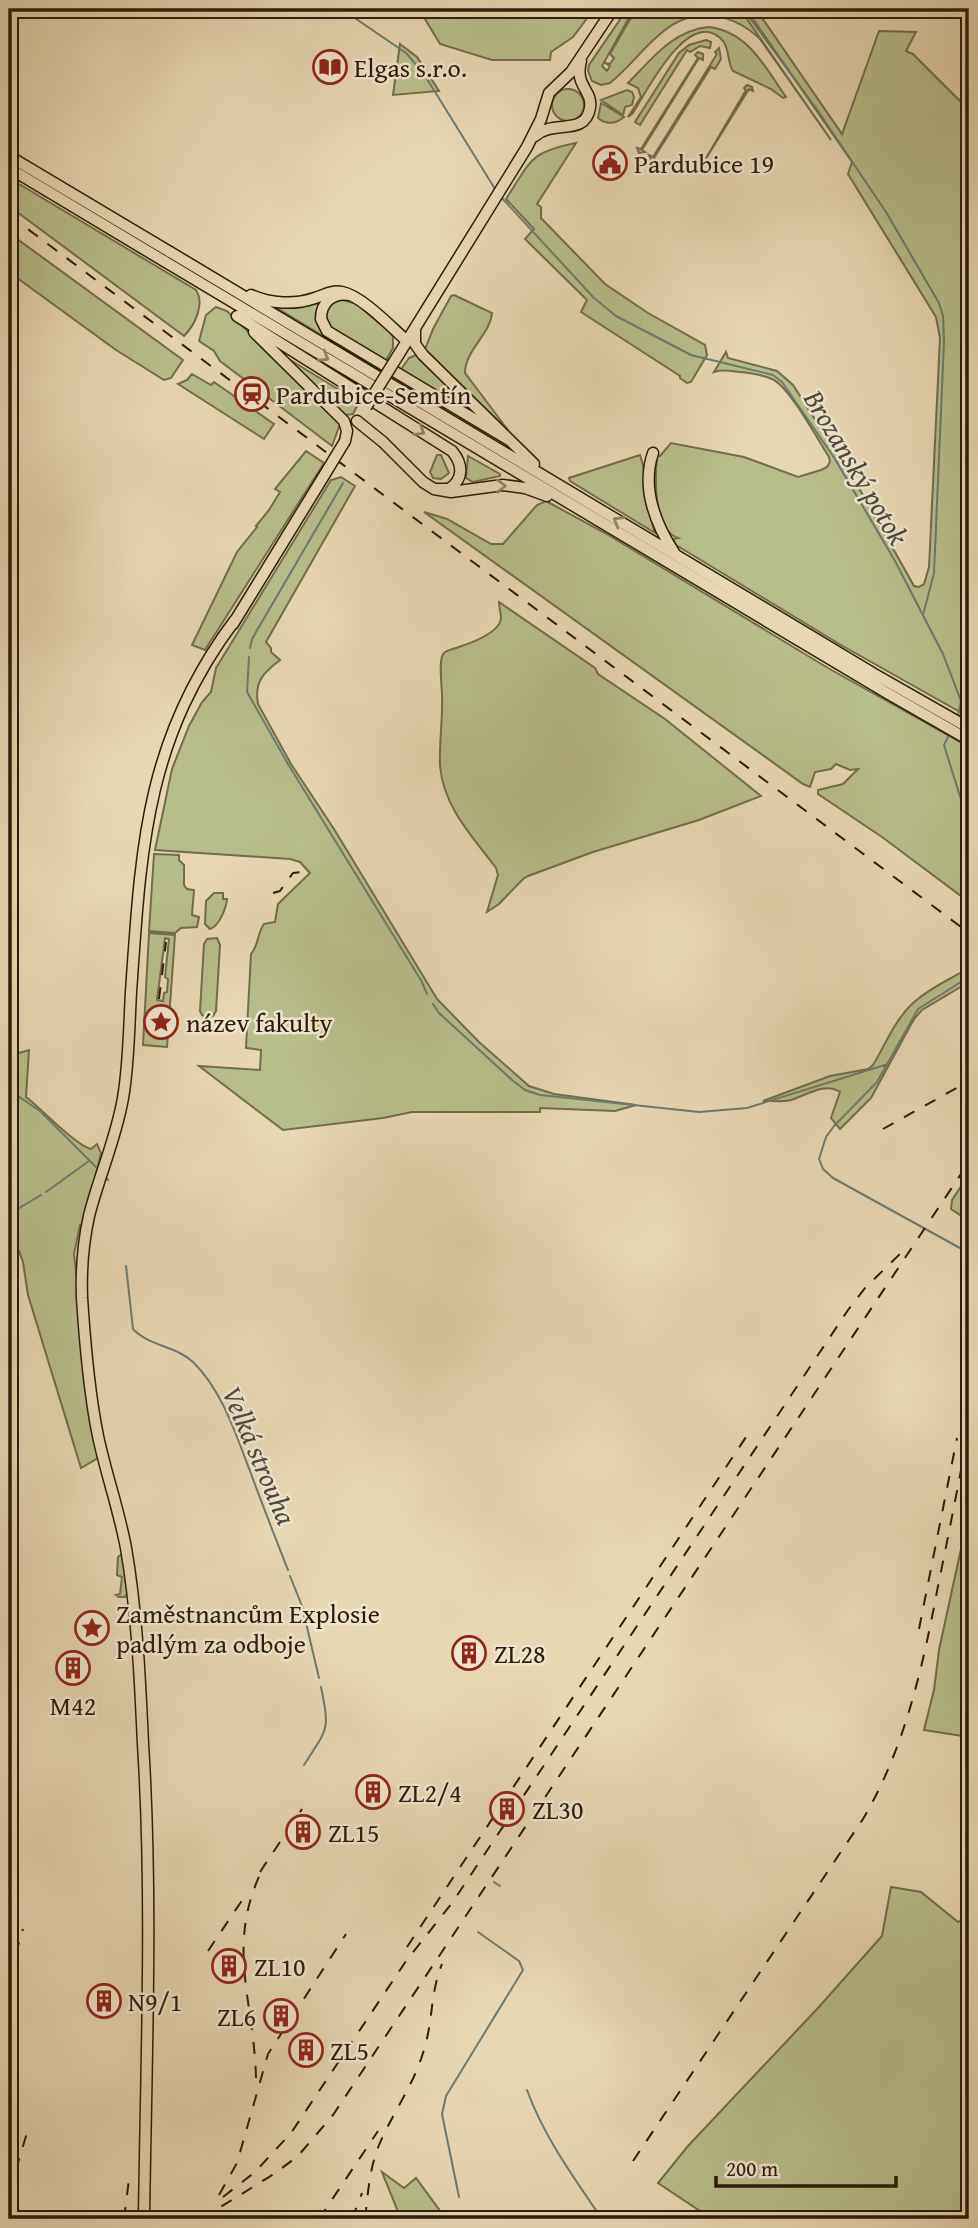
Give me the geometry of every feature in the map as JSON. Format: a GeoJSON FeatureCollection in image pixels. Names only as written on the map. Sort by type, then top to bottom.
{"type":"FeatureCollection","features":[{"type":"Feature","properties":{"kind":"main road"},"geometry":{"type":"LineString","coordinates":[[144,2219],[148,1963],[146,1827],[135,1629],[126,1547],[94,1412],[82,1295],[89,1219],[107,1163],[125,1088],[140,872],[147,821],[160,764],[207,659],[235,620],[527,147],[541,119],[550,91],[571,72],[613,9]]}},
{"type":"Feature","properties":{"kind":"main road"},"geometry":{"type":"LineString","coordinates":[[527,147],[536,135],[546,128],[566,127],[582,122],[589,111],[590,100],[579,73],[587,49]]}},
{"type":"Feature","properties":{"kind":"main road"},"geometry":{"type":"LineString","coordinates":[[559,84],[573,83],[583,88]]}},
{"type":"Feature","properties":{"kind":"main road"},"geometry":{"type":"LineString","coordinates":[[546,102],[546,111],[550,118],[556,124],[566,127]]}},
{"type":"Feature","properties":{"kind":"main road"},"geometry":{"type":"LineString","coordinates":[[9,156],[167,257],[572,506],[948,723]]}},
{"type":"Feature","properties":{"kind":"main road"},"geometry":{"type":"LineString","coordinates":[[9,168],[167,257]]}},
{"type":"Feature","properties":{"kind":"main road"},"geometry":{"type":"LineString","coordinates":[[205,280],[273,302],[298,302],[336,292],[350,295],[407,341]]}},
{"type":"Feature","properties":{"kind":"main road"},"geometry":{"type":"LineString","coordinates":[[205,280],[237,317],[342,419],[348,431],[345,441]]}},
{"type":"Feature","properties":{"kind":"main road"},"geometry":{"type":"LineString","coordinates":[[205,280],[556,483],[968,735]]}},
{"type":"Feature","properties":{"kind":"main road"},"geometry":{"type":"LineString","coordinates":[[350,295],[337,295],[325,304],[321,319],[327,331],[509,440]]}},
{"type":"Feature","properties":{"kind":"main road"},"geometry":{"type":"LineString","coordinates":[[237,317],[452,451],[460,466],[458,481],[449,489],[433,489]]}},
{"type":"Feature","properties":{"kind":"main road"},"geometry":{"type":"LineString","coordinates":[[394,330],[406,330],[417,324]]}},
{"type":"Feature","properties":{"kind":"main road"},"geometry":{"type":"LineString","coordinates":[[417,324],[414,337],[419,351],[556,483]]}},
{"type":"Feature","properties":{"kind":"main road"},"geometry":{"type":"LineString","coordinates":[[357,421],[433,489],[448,492],[510,485],[572,506]]}},
{"type":"Feature","properties":{"kind":"main road"},"geometry":{"type":"LineString","coordinates":[[653,453],[649,472],[653,510],[661,531],[677,556]]}},
{"type":"Feature","properties":{"kind":"green space"},"geometry":{"type":"Polygon","coordinates":[[[419,9],[594,9],[573,37],[551,52],[550,60],[492,60],[440,44],[419,9]]]}},
{"type":"Feature","properties":{"kind":"green space"},"geometry":{"type":"Polygon","coordinates":[[[624,9],[634,9],[602,66],[607,71],[610,66],[605,63],[610,64],[614,58],[610,54],[636,9],[740,9],[831,140],[760,39],[750,30],[727,19],[702,16],[677,22],[658,36],[610,83],[601,85],[592,81],[589,65],[619,21],[624,9]]]}},
{"type":"Feature","properties":{"kind":"green space"},"geometry":{"type":"Polygon","coordinates":[[[746,9],[756,9],[842,134],[879,31],[916,32],[906,51],[913,54],[969,110],[969,717],[841,645],[676,545],[673,539],[678,538],[664,525],[660,514],[656,489],[657,456],[671,443],[744,457],[798,477],[821,470],[830,462],[803,414],[779,384],[772,379],[752,374],[727,370],[714,372],[726,352],[728,358],[777,371],[793,385],[859,488],[914,586],[924,584],[929,567],[940,338],[936,317],[848,174],[852,162],[746,9]]]}},
{"type":"Feature","properties":{"kind":"green space"},"geometry":{"type":"Polygon","coordinates":[[[708,27],[734,35],[745,43],[763,63],[786,97],[783,98],[771,89],[733,71],[723,41],[710,32],[697,34],[683,42],[658,72],[628,117],[641,97],[638,88],[628,83],[673,40],[708,27]]]}},
{"type":"Feature","properties":{"kind":"green space"},"geometry":{"type":"Polygon","coordinates":[[[706,40],[711,42],[710,48],[700,46],[690,52],[687,50],[640,125],[635,122],[679,53],[689,45],[706,40]]]}},
{"type":"Feature","properties":{"kind":"green space"},"geometry":{"type":"Polygon","coordinates":[[[400,44],[417,57],[439,91],[393,95],[400,44]]]}},
{"type":"Feature","properties":{"kind":"green space"},"geometry":{"type":"Polygon","coordinates":[[[719,48],[721,59],[715,69],[711,67],[654,158],[657,160],[652,162],[649,155],[653,157],[719,48]]]}},
{"type":"Feature","properties":{"kind":"green space"},"geometry":{"type":"Polygon","coordinates":[[[698,52],[703,54],[703,60],[699,58],[642,150],[645,152],[639,153],[637,148],[641,149],[698,58],[695,55],[698,52]]]}},
{"type":"Feature","properties":{"kind":"green space"},"geometry":{"type":"Polygon","coordinates":[[[747,85],[752,87],[753,91],[749,89],[702,165],[746,90],[744,88],[747,85]]]}},
{"type":"Feature","properties":{"kind":"green space"},"geometry":{"type":"Polygon","coordinates":[[[568,89],[579,94],[584,105],[579,116],[568,121],[557,116],[552,105],[557,94],[568,89]]]}},
{"type":"Feature","properties":{"kind":"green space"},"geometry":{"type":"Polygon","coordinates":[[[627,90],[632,92],[634,97],[632,105],[625,107],[623,115],[601,100],[627,90]]]}},
{"type":"Feature","properties":{"kind":"green space"},"geometry":{"type":"Polygon","coordinates":[[[601,103],[624,117],[611,123],[604,122],[598,118],[601,103]]]}},
{"type":"Feature","properties":{"kind":"green space"},"geometry":{"type":"Polygon","coordinates":[[[576,143],[537,204],[541,207],[541,218],[605,284],[648,313],[705,345],[707,355],[691,382],[687,383],[581,312],[587,300],[525,239],[534,229],[506,199],[533,160],[549,150],[576,143]]]}},
{"type":"Feature","properties":{"kind":"green space"},"geometry":{"type":"Polygon","coordinates":[[[9,178],[196,290],[199,308],[195,320],[184,336],[9,206],[9,178]]]}},
{"type":"Feature","properties":{"kind":"green space"},"geometry":{"type":"Polygon","coordinates":[[[9,233],[183,360],[171,378],[164,380],[116,350],[9,272],[9,233]]]}},
{"type":"Feature","properties":{"kind":"green space"},"geometry":{"type":"Polygon","coordinates":[[[454,295],[492,313],[487,328],[469,357],[465,373],[508,430],[424,352],[433,329],[454,295]]]}},
{"type":"Feature","properties":{"kind":"green space"},"geometry":{"type":"Polygon","coordinates":[[[339,299],[357,304],[389,331],[393,337],[393,348],[385,362],[326,324],[327,309],[339,299]]]}},
{"type":"Feature","properties":{"kind":"green space"},"geometry":{"type":"Polygon","coordinates":[[[323,300],[318,319],[381,368],[379,370],[277,308],[323,300]]]}},
{"type":"Feature","properties":{"kind":"green space"},"geometry":{"type":"Polygon","coordinates":[[[216,307],[227,311],[337,419],[340,424],[332,446],[220,361],[214,351],[199,341],[206,315],[216,307]]]}},
{"type":"Feature","properties":{"kind":"green space"},"geometry":{"type":"Polygon","coordinates":[[[416,355],[489,425],[400,371],[409,358],[416,355]]]}},
{"type":"Feature","properties":{"kind":"green space"},"geometry":{"type":"Polygon","coordinates":[[[287,358],[359,402],[353,414],[345,415],[287,358]]]}},
{"type":"Feature","properties":{"kind":"green space"},"geometry":{"type":"Polygon","coordinates":[[[192,374],[211,385],[214,382],[274,424],[264,439],[178,384],[192,374]]]}},
{"type":"Feature","properties":{"kind":"green space"},"geometry":{"type":"Polygon","coordinates":[[[306,451],[324,463],[205,650],[192,645],[237,552],[280,492],[275,489],[306,451]]]}},
{"type":"Feature","properties":{"kind":"green space"},"geometry":{"type":"Polygon","coordinates":[[[437,455],[441,455],[449,473],[441,479],[433,478],[430,472],[437,455]]]}},
{"type":"Feature","properties":{"kind":"green space"},"geometry":{"type":"Polygon","coordinates":[[[640,455],[650,514],[655,533],[569,478],[640,455]]]}},
{"type":"Feature","properties":{"kind":"green space"},"geometry":{"type":"Polygon","coordinates":[[[468,456],[500,476],[473,482],[466,478],[468,456]]]}},
{"type":"Feature","properties":{"kind":"green space"},"geometry":{"type":"Polygon","coordinates":[[[341,477],[355,486],[266,642],[271,652],[280,660],[261,679],[257,690],[258,704],[291,764],[334,829],[437,999],[479,1042],[529,1086],[554,1094],[636,1105],[615,1111],[540,1108],[540,1112],[412,1112],[283,1130],[199,1066],[260,1070],[261,1050],[246,1048],[251,954],[264,924],[275,922],[278,904],[310,873],[300,862],[290,859],[155,850],[172,769],[189,726],[202,702],[211,692],[216,668],[331,480],[341,477]]]}},
{"type":"Feature","properties":{"kind":"green space"},"geometry":{"type":"Polygon","coordinates":[[[546,501],[605,533],[828,668],[969,747],[969,902],[882,837],[818,794],[818,790],[843,784],[858,769],[850,770],[836,764],[831,769],[815,772],[810,787],[803,784],[424,512],[447,519],[491,544],[503,544],[537,505],[546,501]]]}},
{"type":"Feature","properties":{"kind":"green space"},"geometry":{"type":"Polygon","coordinates":[[[499,602],[665,719],[761,796],[699,820],[593,852],[528,876],[487,912],[498,875],[496,868],[460,821],[447,795],[440,766],[441,666],[445,652],[477,640],[496,628],[501,618],[499,602]]]}},
{"type":"Feature","properties":{"kind":"green space"},"geometry":{"type":"Polygon","coordinates":[[[154,854],[179,855],[179,860],[184,865],[184,885],[187,889],[194,890],[192,915],[199,917],[197,927],[181,928],[175,933],[149,931],[154,854]]]}},
{"type":"Feature","properties":{"kind":"green space"},"geometry":{"type":"Polygon","coordinates":[[[214,893],[223,893],[223,899],[227,899],[222,917],[210,929],[205,924],[206,901],[214,893]]]}},
{"type":"Feature","properties":{"kind":"green space"},"geometry":{"type":"Polygon","coordinates":[[[149,933],[175,935],[167,1047],[143,1045],[149,933]],[[165,938],[157,1000],[163,1001],[164,993],[167,992],[168,979],[165,977],[169,939],[165,938]]]}},
{"type":"Feature","properties":{"kind":"green space"},"geometry":{"type":"Polygon","coordinates":[[[217,938],[220,945],[216,1011],[213,1016],[207,1018],[200,1011],[204,944],[207,939],[217,938]]]}},
{"type":"Feature","properties":{"kind":"green space"},"geometry":{"type":"Polygon","coordinates":[[[969,968],[969,982],[922,1010],[914,1019],[871,1098],[840,1129],[831,1118],[840,1092],[834,1089],[816,1090],[788,1101],[763,1101],[830,1076],[868,1069],[873,1065],[900,1017],[912,1004],[969,968]]]}},
{"type":"Feature","properties":{"kind":"green space"},"geometry":{"type":"Polygon","coordinates":[[[29,1050],[26,1097],[76,1141],[91,1149],[97,1144],[101,1153],[84,1225],[80,1225],[74,1254],[98,1458],[81,1468],[28,1295],[23,1262],[9,1224],[9,1080],[13,1074],[15,1054],[29,1050]]]}},
{"type":"Feature","properties":{"kind":"green space"},"geometry":{"type":"Polygon","coordinates":[[[969,1174],[969,1221],[951,1209],[952,1200],[969,1174]]]}},
{"type":"Feature","properties":{"kind":"green space"},"geometry":{"type":"Polygon","coordinates":[[[969,1512],[969,1737],[924,1730],[969,1512]]]}},
{"type":"Feature","properties":{"kind":"green space"},"geometry":{"type":"Polygon","coordinates":[[[121,1555],[128,1592],[125,1597],[116,1595],[120,1594],[122,1577],[117,1575],[118,1557],[121,1555]]]}},
{"type":"Feature","properties":{"kind":"green space"},"geometry":{"type":"Polygon","coordinates":[[[891,1887],[921,1892],[958,1922],[969,1915],[969,2219],[712,2219],[658,2183],[688,2146],[882,1936],[891,1887]]]}},
{"type":"Feature","properties":{"kind":"green space"},"geometry":{"type":"Polygon","coordinates":[[[382,2172],[404,2188],[416,2178],[446,2219],[401,2219],[382,2172]]]}},
{"type":"Feature","properties":{"kind":"waterway"},"geometry":{"type":"LineString","coordinates":[[221,9],[246,17],[290,14]]}},
{"type":"Feature","properties":{"kind":"waterway","name":"Brozanský potok"},"geometry":{"type":"LineString","coordinates":[[290,9],[290,14],[346,12],[406,53],[424,74],[495,189]]}},
{"type":"Feature","properties":{"kind":"waterway"},"geometry":{"type":"LineString","coordinates":[[743,9],[816,108],[886,212],[939,303],[943,316],[934,573],[923,615]]}},
{"type":"Feature","properties":{"kind":"waterway","name":"Brozanský potok"},"geometry":{"type":"LineString","coordinates":[[501,197],[594,298],[616,316],[691,355],[773,375],[782,382],[835,459],[895,561],[943,654],[961,701],[958,716]]}},
{"type":"Feature","properties":{"kind":"waterway"},"geometry":{"type":"LineString","coordinates":[[250,648],[252,639],[343,483]]}},
{"type":"Feature","properties":{"kind":"waterway"},"geometry":{"type":"LineString","coordinates":[[249,657],[247,692],[427,994]]}},
{"type":"Feature","properties":{"kind":"waterway","name":"Brozanský potok"},"geometry":{"type":"LineString","coordinates":[[950,733],[944,745],[969,825]]}},
{"type":"Feature","properties":{"kind":"waterway","name":"Brozanský potok"},"geometry":{"type":"LineString","coordinates":[[969,977],[918,1009],[877,1082],[826,1137],[819,1159],[823,1169],[833,1178],[969,1253]]}},
{"type":"Feature","properties":{"kind":"waterway"},"geometry":{"type":"LineString","coordinates":[[433,1004],[439,1013],[512,1080],[525,1090],[540,1095],[699,1112],[747,1108],[888,1064]]}},
{"type":"Feature","properties":{"kind":"waterway","name":"Velká strouha"},"geometry":{"type":"LineString","coordinates":[[9,1090],[40,1111],[99,1170]]}},
{"type":"Feature","properties":{"kind":"waterway"},"geometry":{"type":"LineString","coordinates":[[46,1192],[89,1161]]}},
{"type":"Feature","properties":{"kind":"waterway"},"geometry":{"type":"LineString","coordinates":[[9,1214],[41,1195]]}},
{"type":"Feature","properties":{"kind":"waterway","name":"Velká strouha"},"geometry":{"type":"LineString","coordinates":[[126,1266],[133,1329],[139,1335],[179,1352],[193,1362],[212,1386],[233,1428],[288,1570]]}},
{"type":"Feature","properties":{"kind":"waterway","name":"Velká strouha"},"geometry":{"type":"LineString","coordinates":[[290,1576],[302,1606],[319,1678]]}},
{"type":"Feature","properties":{"kind":"waterway","name":"Velká strouha"},"geometry":{"type":"LineString","coordinates":[[304,1765],[325,1729],[326,1713],[321,1687]]}},
{"type":"Feature","properties":{"kind":"waterway","name":"Velká strouha"},"geometry":{"type":"LineString","coordinates":[[494,1882],[500,1886]]}},
{"type":"Feature","properties":{"kind":"waterway","name":"Velká strouha"},"geometry":{"type":"LineString","coordinates":[[459,2197],[442,2114],[446,2096],[523,1970],[519,1961],[478,1932]]}},
{"type":"Feature","properties":{"kind":"waterway"},"geometry":{"type":"LineString","coordinates":[[527,2090],[551,2141],[602,2219]]}},
{"type":"Feature","properties":{"kind":"railway"},"geometry":{"type":"LineString","coordinates":[[9,215],[969,933]]}},
{"type":"Feature","properties":{"kind":"railway"},"geometry":{"type":"LineString","coordinates":[[273,893],[280,891],[293,873],[303,872]]}},
{"type":"Feature","properties":{"kind":"railway"},"geometry":{"type":"LineString","coordinates":[[159,999],[166,942]]}},
{"type":"Feature","properties":{"kind":"railway"},"geometry":{"type":"LineString","coordinates":[[883,1129],[969,1081]]}},
{"type":"Feature","properties":{"kind":"railway"},"geometry":{"type":"LineString","coordinates":[[201,2219],[298,2156],[333,2115],[969,1162]]}},
{"type":"Feature","properties":{"kind":"railway"},"geometry":{"type":"LineString","coordinates":[[223,2197],[255,2172],[291,2133],[406,1961],[452,1903],[848,1310],[865,1288],[903,1251]]}},
{"type":"Feature","properties":{"kind":"railway"},"geometry":{"type":"LineString","coordinates":[[963,1407],[969,1376]]}},
{"type":"Feature","properties":{"kind":"railway"},"geometry":{"type":"LineString","coordinates":[[962,1436],[969,1400]]}},
{"type":"Feature","properties":{"kind":"railway"},"geometry":{"type":"LineString","coordinates":[[407,1947],[752,1428]]}},
{"type":"Feature","properties":{"kind":"railway"},"geometry":{"type":"LineString","coordinates":[[633,2161],[863,1819],[878,1792],[901,1735],[919,1676],[969,1428]]}},
{"type":"Feature","properties":{"kind":"railway"},"geometry":{"type":"LineString","coordinates":[[919,1629],[957,1438]]}},
{"type":"Feature","properties":{"kind":"railway"},"geometry":{"type":"LineString","coordinates":[[260,1872],[302,1809]]}},
{"type":"Feature","properties":{"kind":"railway"},"geometry":{"type":"LineString","coordinates":[[256,2078],[244,1970],[244,1945],[246,1919],[265,1864]]}},
{"type":"Feature","properties":{"kind":"railway"},"geometry":{"type":"LineString","coordinates":[[208,1951],[247,1893]]}},
{"type":"Feature","properties":{"kind":"railway"},"geometry":{"type":"LineString","coordinates":[[9,1977],[23,1929]]}},
{"type":"Feature","properties":{"kind":"railway"},"geometry":{"type":"LineString","coordinates":[[219,2195],[237,2163],[268,2054],[346,1934]]}},
{"type":"Feature","properties":{"kind":"railway"},"geometry":{"type":"LineString","coordinates":[[365,2219],[369,2182],[376,2154],[419,2065],[442,1964]]}},
{"type":"Feature","properties":{"kind":"railway"},"geometry":{"type":"LineString","coordinates":[[9,2193],[29,2126]]}},
{"type":"Feature","properties":{"kind":"railway"},"geometry":{"type":"LineString","coordinates":[[319,2219],[378,2131]]}},
{"type":"Feature","properties":{"kind":"railway"},"geometry":{"type":"LineString","coordinates":[[124,2219],[129,2179]]}},
{"type":"Feature","properties":{"kind":"railway"},"geometry":{"type":"LineString","coordinates":[[352,2219],[362,2193]]}},
{"type":"Feature","properties":{"kind":"place","name":"Elgas s.r.o."},"geometry":{"type":"Point","coordinates":[330,67]}},
{"type":"Feature","properties":{"kind":"place","name":"Pardubice 19"},"geometry":{"type":"Point","coordinates":[610,163]}},
{"type":"Feature","properties":{"kind":"place","name":"Pardubice-Semtín"},"geometry":{"type":"Point","coordinates":[252,394]}},
{"type":"Feature","properties":{"kind":"place","name":"název fakulty"},"geometry":{"type":"Point","coordinates":[161,1022]}},
{"type":"Feature","properties":{"kind":"place","name":"Zaměstnancům Explosie padlým za odboje"},"geometry":{"type":"Point","coordinates":[92,1628]}},
{"type":"Feature","properties":{"kind":"place","name":"ZL28"},"geometry":{"type":"Point","coordinates":[469,1653]}},
{"type":"Feature","properties":{"kind":"place","name":"M42"},"geometry":{"type":"Point","coordinates":[73,1668]}},
{"type":"Feature","properties":{"kind":"place","name":"ZL2/4"},"geometry":{"type":"Point","coordinates":[373,1792]}},
{"type":"Feature","properties":{"kind":"place","name":"ZL30"},"geometry":{"type":"Point","coordinates":[507,1809]}},
{"type":"Feature","properties":{"kind":"place","name":"ZL15"},"geometry":{"type":"Point","coordinates":[303,1832]}},
{"type":"Feature","properties":{"kind":"place","name":"ZL10"},"geometry":{"type":"Point","coordinates":[229,1966]}},
{"type":"Feature","properties":{"kind":"place","name":"N9/1"},"geometry":{"type":"Point","coordinates":[104,2001]}},
{"type":"Feature","properties":{"kind":"place","name":"ZL6"},"geometry":{"type":"Point","coordinates":[281,2016]}},
{"type":"Feature","properties":{"kind":"place","name":"ZL5"},"geometry":{"type":"Point","coordinates":[306,2050]}}]}
